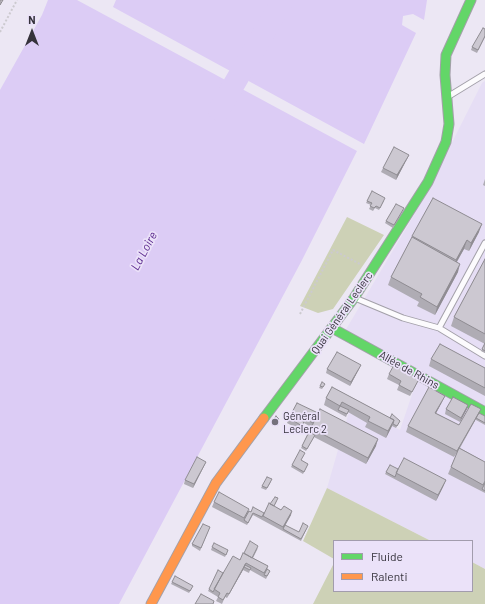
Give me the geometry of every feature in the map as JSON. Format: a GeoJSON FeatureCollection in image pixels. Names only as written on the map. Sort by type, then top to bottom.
{"type":"FeatureCollection","features":[{"type":"Feature","properties":{"kind":"street","name":"Quai Général Leclerc"},"geometry":{"type":"LineString","coordinates":[[151,604],[216,483],[354,298],[428,182],[446,142],[449,124],[448,96],[445,75],[446,55],[471,0]]}},
{"type":"Feature","properties":{"kind":"street","name":"Allée de Rhins"},"geometry":{"type":"LineString","coordinates":[[332,328],[485,412]]}},
{"type":"Feature","properties":{"kind":"lane"},"geometry":{"type":"LineString","coordinates":[[448,96],[485,74]]}},
{"type":"Feature","properties":{"kind":"lane"},"geometry":{"type":"LineString","coordinates":[[439,328],[485,243]]}},
{"type":"Feature","properties":{"kind":"lane"},"geometry":{"type":"LineString","coordinates":[[354,298],[403,318],[439,328],[485,356]]}},
{"type":"Feature","properties":{"kind":"path"},"geometry":{"type":"LineString","coordinates":[[0,32],[17,0]]}},
{"type":"Feature","properties":{"kind":"path"},"geometry":{"type":"LineString","coordinates":[[300,314],[333,250],[372,270]]}},
{"type":"Feature","properties":{"kind":"shaded area"},"geometry":{"type":"Polygon","coordinates":[[[485,81],[485,569],[473,563],[473,540],[429,540],[327,488],[351,405],[400,430],[420,371],[345,331],[423,200],[482,83],[485,81]]]}},
{"type":"Feature","properties":{"kind":"green space"},"geometry":{"type":"Polygon","coordinates":[[[347,217],[384,235],[333,309],[318,313],[300,306],[347,217]]]}},
{"type":"Feature","properties":{"kind":"green space"},"geometry":{"type":"Polygon","coordinates":[[[327,488],[429,540],[333,540],[333,558],[303,541],[327,488]]]}},
{"type":"Feature","properties":{"kind":"green space"},"geometry":{"type":"Polygon","coordinates":[[[473,563],[485,569],[485,604],[313,604],[333,565],[333,592],[473,592],[473,563]]]}},
{"type":"Feature","properties":{"kind":"water"},"geometry":{"type":"Polygon","coordinates":[[[48,0],[77,0],[357,151],[301,262],[119,604],[0,604],[0,90],[42,15],[48,0]]]}},
{"type":"Feature","properties":{"kind":"water"},"geometry":{"type":"Polygon","coordinates":[[[116,0],[427,0],[424,20],[413,14],[403,16],[402,25],[416,33],[364,144],[113,7],[116,0]]]}},
{"type":"Feature","properties":{"kind":"building"},"geometry":{"type":"Polygon","coordinates":[[[483,28],[485,29],[485,36],[478,50],[472,47],[483,28]]]}},
{"type":"Feature","properties":{"kind":"building"},"geometry":{"type":"Polygon","coordinates":[[[394,147],[409,155],[397,175],[383,168],[394,147]]]}},
{"type":"Feature","properties":{"kind":"building"},"geometry":{"type":"Polygon","coordinates":[[[372,191],[385,198],[380,208],[370,206],[372,203],[367,201],[372,191]]]}},
{"type":"Feature","properties":{"kind":"building"},"geometry":{"type":"Polygon","coordinates":[[[433,198],[482,224],[471,243],[467,240],[456,260],[412,236],[433,198]]]}},
{"type":"Feature","properties":{"kind":"building"},"geometry":{"type":"Polygon","coordinates":[[[396,204],[404,208],[394,225],[386,221],[396,204]]]}},
{"type":"Feature","properties":{"kind":"building"},"geometry":{"type":"Polygon","coordinates":[[[412,237],[460,264],[437,307],[420,297],[422,294],[391,277],[412,237]]]}},
{"type":"Feature","properties":{"kind":"building"},"geometry":{"type":"Polygon","coordinates":[[[485,259],[485,334],[454,317],[485,259]]]}},
{"type":"Feature","properties":{"kind":"building"},"geometry":{"type":"Polygon","coordinates":[[[485,343],[485,351],[482,349],[485,343]]]}},
{"type":"Feature","properties":{"kind":"building"},"geometry":{"type":"Polygon","coordinates":[[[440,344],[485,368],[485,388],[431,359],[440,344]]]}},
{"type":"Feature","properties":{"kind":"building"},"geometry":{"type":"Polygon","coordinates":[[[337,352],[361,365],[351,382],[327,369],[337,352]]]}},
{"type":"Feature","properties":{"kind":"building"},"geometry":{"type":"Polygon","coordinates":[[[394,365],[419,379],[412,392],[399,385],[401,381],[389,374],[394,365]]]}},
{"type":"Feature","properties":{"kind":"building"},"geometry":{"type":"Polygon","coordinates":[[[322,382],[325,384],[323,387],[320,386],[322,382]]]}},
{"type":"Feature","properties":{"kind":"building"},"geometry":{"type":"Polygon","coordinates":[[[332,387],[394,420],[388,431],[368,421],[370,417],[342,402],[340,406],[326,398],[332,387]]]}},
{"type":"Feature","properties":{"kind":"building"},"geometry":{"type":"Polygon","coordinates":[[[429,387],[445,396],[435,413],[459,425],[471,404],[481,409],[457,451],[408,426],[429,387]]]}},
{"type":"Feature","properties":{"kind":"building"},"geometry":{"type":"Polygon","coordinates":[[[453,397],[468,405],[461,418],[446,409],[453,397]]]}},
{"type":"Feature","properties":{"kind":"building"},"geometry":{"type":"Polygon","coordinates":[[[297,403],[318,413],[313,423],[305,419],[302,426],[289,418],[297,403]]]}},
{"type":"Feature","properties":{"kind":"building"},"geometry":{"type":"Polygon","coordinates":[[[340,406],[349,410],[347,414],[338,410],[340,406]]]}},
{"type":"Feature","properties":{"kind":"building"},"geometry":{"type":"Polygon","coordinates":[[[320,409],[378,439],[368,458],[311,428],[320,409]]]}},
{"type":"Feature","properties":{"kind":"building"},"geometry":{"type":"Polygon","coordinates":[[[479,413],[485,416],[485,423],[476,418],[479,413]]]}},
{"type":"Feature","properties":{"kind":"building"},"geometry":{"type":"Polygon","coordinates":[[[392,414],[400,421],[397,426],[393,424],[394,420],[390,418],[392,414]]]}},
{"type":"Feature","properties":{"kind":"building"},"geometry":{"type":"Polygon","coordinates":[[[276,416],[279,419],[275,424],[272,422],[276,416]]]}},
{"type":"Feature","properties":{"kind":"building"},"geometry":{"type":"Polygon","coordinates":[[[309,432],[315,435],[307,449],[302,446],[309,432]]]}},
{"type":"Feature","properties":{"kind":"building"},"geometry":{"type":"Polygon","coordinates":[[[459,448],[485,462],[485,481],[483,485],[451,467],[459,448]]]}},
{"type":"Feature","properties":{"kind":"building"},"geometry":{"type":"Polygon","coordinates":[[[300,450],[305,453],[301,460],[308,464],[304,472],[292,465],[300,450]]]}},
{"type":"Feature","properties":{"kind":"building"},"geometry":{"type":"Polygon","coordinates":[[[197,457],[206,462],[194,484],[185,480],[197,457]]]}},
{"type":"Feature","properties":{"kind":"building"},"geometry":{"type":"Polygon","coordinates":[[[404,458],[446,480],[438,495],[396,473],[404,458]]]}},
{"type":"Feature","properties":{"kind":"building"},"geometry":{"type":"Polygon","coordinates":[[[390,465],[398,469],[395,477],[386,472],[390,465]]]}},
{"type":"Feature","properties":{"kind":"building"},"geometry":{"type":"Polygon","coordinates":[[[267,477],[272,479],[267,488],[262,486],[267,477]]]}},
{"type":"Feature","properties":{"kind":"building"},"geometry":{"type":"Polygon","coordinates":[[[485,483],[485,491],[482,489],[485,483]]]}},
{"type":"Feature","properties":{"kind":"building"},"geometry":{"type":"Polygon","coordinates":[[[219,492],[249,509],[244,518],[214,502],[219,492]]]}},
{"type":"Feature","properties":{"kind":"building"},"geometry":{"type":"Polygon","coordinates":[[[275,497],[278,498],[274,506],[270,504],[275,497]]]}},
{"type":"Feature","properties":{"kind":"building"},"geometry":{"type":"Polygon","coordinates":[[[269,503],[281,510],[284,506],[292,511],[283,527],[263,516],[269,503]]]}},
{"type":"Feature","properties":{"kind":"building"},"geometry":{"type":"Polygon","coordinates":[[[253,507],[264,513],[262,517],[253,513],[248,523],[244,520],[249,511],[251,512],[253,507]]]}},
{"type":"Feature","properties":{"kind":"building"},"geometry":{"type":"Polygon","coordinates":[[[303,523],[308,526],[301,539],[283,529],[285,525],[299,532],[303,523]]]}},
{"type":"Feature","properties":{"kind":"building"},"geometry":{"type":"Polygon","coordinates":[[[203,524],[210,527],[201,548],[192,544],[203,524]]]}},
{"type":"Feature","properties":{"kind":"building"},"geometry":{"type":"Polygon","coordinates":[[[250,541],[258,546],[252,558],[244,553],[250,541]]]}},
{"type":"Feature","properties":{"kind":"building"},"geometry":{"type":"Polygon","coordinates":[[[214,543],[228,550],[226,555],[212,547],[214,543]]]}},
{"type":"Feature","properties":{"kind":"building"},"geometry":{"type":"Polygon","coordinates":[[[243,553],[268,566],[264,573],[246,563],[229,594],[227,593],[223,600],[218,597],[220,593],[214,589],[233,556],[240,560],[243,553]]]}},
{"type":"Feature","properties":{"kind":"building"},"geometry":{"type":"Polygon","coordinates":[[[245,565],[251,568],[250,570],[244,567],[245,565]]]}},
{"type":"Feature","properties":{"kind":"building"},"geometry":{"type":"Polygon","coordinates":[[[267,569],[270,571],[267,576],[264,575],[267,569]]]}},
{"type":"Feature","properties":{"kind":"building"},"geometry":{"type":"Polygon","coordinates":[[[218,570],[223,573],[213,592],[209,589],[218,570]]]}},
{"type":"Feature","properties":{"kind":"building"},"geometry":{"type":"Polygon","coordinates":[[[175,576],[193,586],[190,591],[172,582],[175,576]]]}},
{"type":"Feature","properties":{"kind":"building"},"geometry":{"type":"Polygon","coordinates":[[[201,594],[214,601],[213,604],[195,604],[201,594]]]}},
{"type":"Feature","properties":{"kind":"waterway","name":"La Loire"},"geometry":{"type":"LineString","coordinates":[[219,110],[283,0]]}},
{"type":"Feature","properties":{"kind":"traffic: fast"},"geometry":{"type":"LineString","coordinates":[[264,418],[354,298],[428,182],[446,142],[449,124],[445,75],[446,55],[471,0]]}},
{"type":"Feature","properties":{"kind":"traffic: fast"},"geometry":{"type":"LineString","coordinates":[[332,328],[485,412]]}},
{"type":"Feature","properties":{"kind":"traffic: slow"},"geometry":{"type":"LineString","coordinates":[[151,604],[216,483],[264,418]]}},
{"type":"Feature","properties":{"kind":"place","name":"Général Leclerc 2"},"geometry":{"type":"Point","coordinates":[275,422]}}]}
